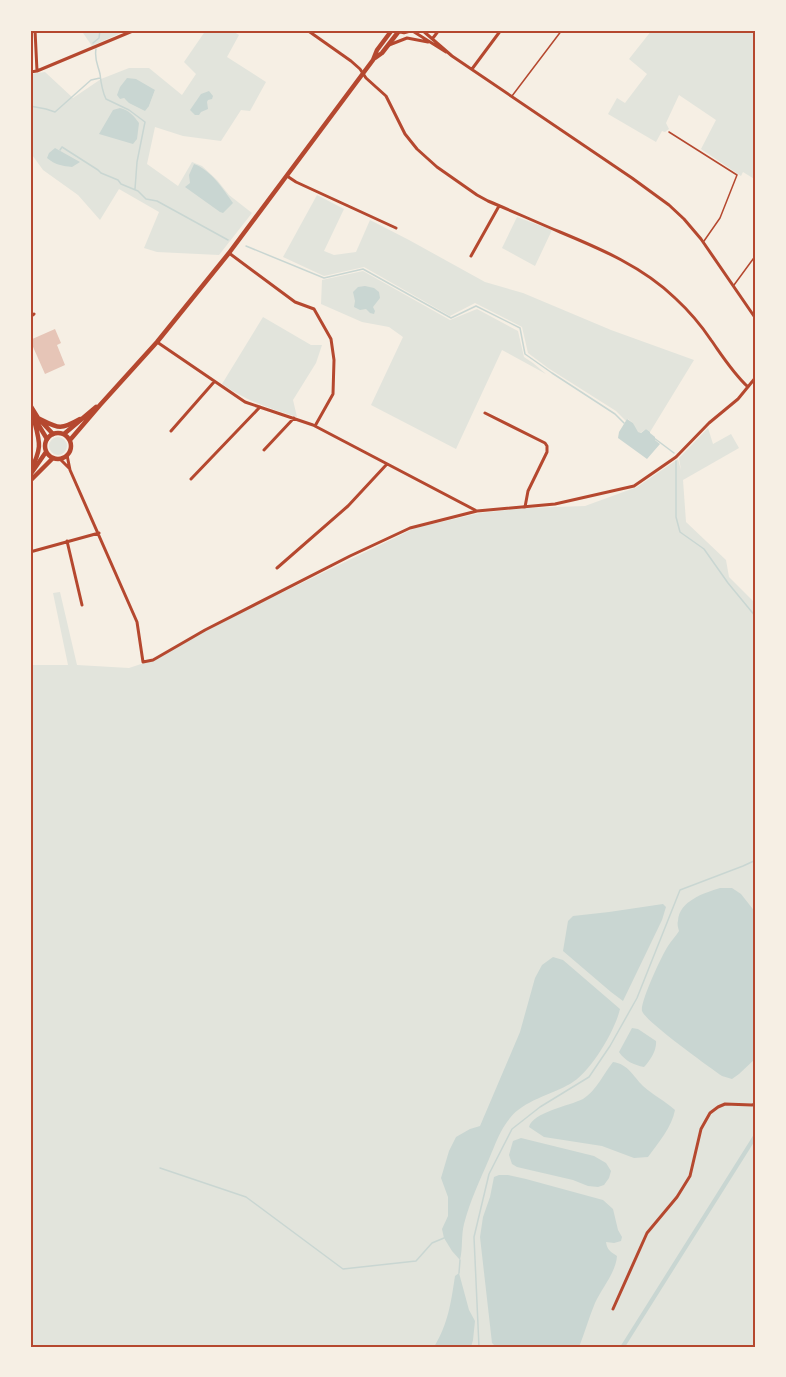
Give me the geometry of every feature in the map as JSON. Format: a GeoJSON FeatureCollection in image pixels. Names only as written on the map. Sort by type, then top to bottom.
{"type":"FeatureCollection","features":[{"type":"Feature","properties":{"kind":"main road"},"geometry":{"type":"LineString","coordinates":[[373,60],[377,50],[392,30]]}},
{"type":"Feature","properties":{"kind":"main road"},"geometry":{"type":"LineString","coordinates":[[46,453],[53,458],[60,459],[67,455],[70,440],[157,342],[230,253],[373,60],[398,31],[411,30]]}},
{"type":"Feature","properties":{"kind":"main road"},"geometry":{"type":"LineString","coordinates":[[30,405],[47,439]]}},
{"type":"Feature","properties":{"kind":"main road"},"geometry":{"type":"LineString","coordinates":[[63,434],[100,405]]}},
{"type":"Feature","properties":{"kind":"main road"},"geometry":{"type":"LineString","coordinates":[[34,415],[53,426],[61,427],[66,427],[84,417]]}},
{"type":"Feature","properties":{"kind":"main road"},"geometry":{"type":"LineString","coordinates":[[34,415],[53,434]]}},
{"type":"Feature","properties":{"kind":"main road"},"geometry":{"type":"LineString","coordinates":[[30,474],[40,446],[34,415]]}},
{"type":"Feature","properties":{"kind":"main road"},"geometry":{"type":"LineString","coordinates":[[30,474],[46,453],[47,439],[58,433],[70,440]]}},
{"type":"Feature","properties":{"kind":"main road"},"geometry":{"type":"LineString","coordinates":[[30,481],[53,458]]}},
{"type":"Feature","properties":{"kind":"street"},"geometry":{"type":"LineString","coordinates":[[35,30],[37,71]]}},
{"type":"Feature","properties":{"kind":"street"},"geometry":{"type":"LineString","coordinates":[[30,72],[135,30]]}},
{"type":"Feature","properties":{"kind":"street"},"geometry":{"type":"LineString","coordinates":[[307,30],[336,50],[386,96],[405,134],[417,149],[437,167],[477,195],[605,251],[654,280],[687,311],[709,337],[732,371],[748,387]]}},
{"type":"Feature","properties":{"kind":"street"},"geometry":{"type":"LineString","coordinates":[[411,30],[431,41],[659,197],[678,213],[703,242],[756,319]]}},
{"type":"Feature","properties":{"kind":"street"},"geometry":{"type":"LineString","coordinates":[[422,30],[431,41]]}},
{"type":"Feature","properties":{"kind":"street"},"geometry":{"type":"LineString","coordinates":[[431,41],[439,30]]}},
{"type":"Feature","properties":{"kind":"street"},"geometry":{"type":"LineString","coordinates":[[472,69],[501,30]]}},
{"type":"Feature","properties":{"kind":"street"},"geometry":{"type":"LineString","coordinates":[[387,46],[401,39],[431,41]]}},
{"type":"Feature","properties":{"kind":"street"},"geometry":{"type":"LineString","coordinates":[[287,176],[396,228]]}},
{"type":"Feature","properties":{"kind":"street"},"geometry":{"type":"LineString","coordinates":[[471,256],[499,206]]}},
{"type":"Feature","properties":{"kind":"street"},"geometry":{"type":"LineString","coordinates":[[230,253],[295,303],[314,309],[331,339],[334,360],[333,394],[315,426]]}},
{"type":"Feature","properties":{"kind":"street"},"geometry":{"type":"LineString","coordinates":[[157,342],[245,402],[315,426],[477,511]]}},
{"type":"Feature","properties":{"kind":"street"},"geometry":{"type":"LineString","coordinates":[[67,455],[70,470],[137,622],[143,662],[153,660],[223,621],[350,556],[411,528],[477,511],[555,504],[634,486],[676,457],[709,423],[738,399],[756,376]]}},
{"type":"Feature","properties":{"kind":"street"},"geometry":{"type":"LineString","coordinates":[[171,431],[214,382]]}},
{"type":"Feature","properties":{"kind":"street"},"geometry":{"type":"LineString","coordinates":[[191,479],[260,407]]}},
{"type":"Feature","properties":{"kind":"street"},"geometry":{"type":"LineString","coordinates":[[485,413],[548,446],[528,491],[525,507]]}},
{"type":"Feature","properties":{"kind":"street"},"geometry":{"type":"LineString","coordinates":[[264,450],[294,418]]}},
{"type":"Feature","properties":{"kind":"street"},"geometry":{"type":"LineString","coordinates":[[60,459],[70,470]]}},
{"type":"Feature","properties":{"kind":"street"},"geometry":{"type":"LineString","coordinates":[[277,568],[348,506],[387,464]]}},
{"type":"Feature","properties":{"kind":"street"},"geometry":{"type":"LineString","coordinates":[[30,552],[99,532]]}},
{"type":"Feature","properties":{"kind":"street"},"geometry":{"type":"LineString","coordinates":[[68,542],[82,605]]}},
{"type":"Feature","properties":{"kind":"street"},"geometry":{"type":"LineString","coordinates":[[613,1309],[647,1233],[677,1197],[690,1176],[701,1129],[710,1113],[725,1104],[756,1104]]}},
{"type":"Feature","properties":{"kind":"lane"},"geometry":{"type":"LineString","coordinates":[[512,96],[562,30]]}},
{"type":"Feature","properties":{"kind":"lane"},"geometry":{"type":"LineString","coordinates":[[669,132],[737,176],[720,218],[703,242]]}},
{"type":"Feature","properties":{"kind":"lane"},"geometry":{"type":"LineString","coordinates":[[733,286],[756,255]]}},
{"type":"Feature","properties":{"kind":"shaded area"},"geometry":{"type":"Polygon","coordinates":[[[81,30],[127,30],[92,46],[81,30]]]}},
{"type":"Feature","properties":{"kind":"shaded area"},"geometry":{"type":"Polygon","coordinates":[[[206,30],[231,30],[239,35],[227,57],[266,82],[250,111],[241,110],[221,141],[183,136],[155,127],[147,164],[178,186],[192,162],[202,166],[229,195],[252,213],[219,255],[157,252],[144,248],[159,212],[119,189],[100,220],[78,195],[43,170],[30,152],[30,74],[45,72],[73,98],[101,79],[129,68],[149,68],[182,95],[196,74],[184,62],[206,30]],[[155,90],[124,98],[128,101],[149,106],[155,90]]]}},
{"type":"Feature","properties":{"kind":"shaded area"},"geometry":{"type":"Polygon","coordinates":[[[652,30],[756,30],[756,180],[743,172],[741,176],[701,149],[716,120],[679,95],[666,123],[669,129],[662,131],[656,142],[608,114],[617,98],[625,103],[647,74],[629,59],[652,30]]]}},
{"type":"Feature","properties":{"kind":"shaded area"},"geometry":{"type":"Polygon","coordinates":[[[127,78],[136,79],[155,90],[145,111],[124,98],[120,99],[117,95],[127,78]]]}},
{"type":"Feature","properties":{"kind":"shaded area"},"geometry":{"type":"Polygon","coordinates":[[[209,91],[213,96],[207,102],[208,109],[195,115],[190,110],[201,94],[209,91]]]}},
{"type":"Feature","properties":{"kind":"shaded area"},"geometry":{"type":"Polygon","coordinates":[[[120,108],[126,110],[139,123],[137,139],[133,144],[99,134],[113,110],[120,108]]]}},
{"type":"Feature","properties":{"kind":"shaded area"},"geometry":{"type":"Polygon","coordinates":[[[55,148],[80,162],[72,167],[53,162],[47,158],[55,148]]]}},
{"type":"Feature","properties":{"kind":"shaded area"},"geometry":{"type":"Polygon","coordinates":[[[194,164],[211,175],[233,203],[223,213],[185,187],[190,183],[189,175],[194,164]]]}},
{"type":"Feature","properties":{"kind":"shaded area"},"geometry":{"type":"Polygon","coordinates":[[[317,195],[344,209],[324,251],[334,255],[356,252],[370,220],[485,282],[523,293],[611,330],[694,360],[650,432],[646,429],[640,433],[637,432],[633,423],[628,419],[626,421],[616,411],[528,353],[522,327],[475,303],[450,316],[364,267],[324,276],[283,257],[317,195]]]}},
{"type":"Feature","properties":{"kind":"shaded area"},"geometry":{"type":"Polygon","coordinates":[[[517,217],[552,230],[535,266],[502,248],[517,217]]]}},
{"type":"Feature","properties":{"kind":"shaded area"},"geometry":{"type":"Polygon","coordinates":[[[363,271],[450,320],[477,309],[518,331],[524,357],[546,374],[502,350],[456,449],[371,405],[403,337],[389,327],[362,322],[321,304],[322,280],[363,271]]]}},
{"type":"Feature","properties":{"kind":"shaded area"},"geometry":{"type":"Polygon","coordinates":[[[365,286],[379,292],[380,298],[373,307],[374,314],[366,309],[360,310],[354,307],[353,292],[358,287],[365,286]]]}},
{"type":"Feature","properties":{"kind":"shaded area"},"geometry":{"type":"Polygon","coordinates":[[[263,317],[311,345],[322,345],[316,363],[293,400],[297,417],[258,404],[222,384],[263,317]]]}},
{"type":"Feature","properties":{"kind":"shaded area"},"geometry":{"type":"Polygon","coordinates":[[[627,419],[633,423],[638,432],[641,433],[646,429],[660,444],[647,459],[618,438],[627,419]]]}},
{"type":"Feature","properties":{"kind":"shaded area"},"geometry":{"type":"Polygon","coordinates":[[[708,428],[713,444],[731,434],[739,448],[683,480],[686,522],[726,560],[729,577],[756,604],[756,1347],[30,1347],[30,665],[68,665],[53,593],[60,592],[77,665],[129,668],[153,660],[205,630],[415,528],[480,513],[526,508],[585,506],[637,487],[678,459],[681,470],[679,458],[708,428]]]}},
{"type":"Feature","properties":{"kind":"shaded area"},"geometry":{"type":"Polygon","coordinates":[[[58,437],[64,440],[67,446],[64,452],[58,455],[52,452],[49,446],[52,440],[58,437]]]}},
{"type":"Feature","properties":{"kind":"shaded area"},"geometry":{"type":"Polygon","coordinates":[[[720,888],[732,888],[741,894],[756,913],[756,1058],[732,1079],[722,1076],[692,1054],[654,1024],[642,1011],[644,998],[657,968],[679,931],[679,914],[693,899],[720,888]]]}},
{"type":"Feature","properties":{"kind":"shaded area"},"geometry":{"type":"Polygon","coordinates":[[[663,904],[666,907],[662,920],[623,1001],[563,951],[568,921],[573,916],[663,904]]]}},
{"type":"Feature","properties":{"kind":"shaded area"},"geometry":{"type":"Polygon","coordinates":[[[553,957],[563,960],[620,1009],[601,1051],[578,1079],[522,1107],[506,1123],[469,1207],[463,1228],[460,1260],[444,1238],[442,1229],[448,1216],[448,1197],[441,1178],[449,1151],[456,1137],[480,1126],[520,1032],[535,978],[542,965],[553,957]]]}},
{"type":"Feature","properties":{"kind":"shaded area"},"geometry":{"type":"Polygon","coordinates":[[[632,1028],[638,1029],[656,1041],[653,1055],[644,1067],[630,1062],[619,1052],[632,1028]]]}},
{"type":"Feature","properties":{"kind":"shaded area"},"geometry":{"type":"Polygon","coordinates":[[[613,1062],[626,1068],[643,1086],[675,1110],[668,1129],[648,1157],[634,1158],[602,1146],[544,1137],[529,1127],[537,1117],[544,1113],[588,1096],[613,1062]]]}},
{"type":"Feature","properties":{"kind":"shaded area"},"geometry":{"type":"Polygon","coordinates":[[[756,1131],[756,1139],[625,1347],[620,1347],[756,1131]]]}},
{"type":"Feature","properties":{"kind":"shaded area"},"geometry":{"type":"Polygon","coordinates":[[[521,1138],[594,1156],[606,1163],[611,1171],[609,1178],[604,1185],[588,1186],[573,1180],[517,1167],[512,1164],[509,1155],[513,1141],[521,1138]]]}},
{"type":"Feature","properties":{"kind":"shaded area"},"geometry":{"type":"Polygon","coordinates":[[[499,1175],[526,1179],[603,1200],[613,1209],[622,1237],[621,1241],[606,1242],[608,1249],[617,1256],[616,1262],[595,1303],[579,1347],[496,1347],[492,1343],[480,1237],[494,1177],[499,1175]]]}},
{"type":"Feature","properties":{"kind":"shaded area"},"geometry":{"type":"Polygon","coordinates":[[[459,1273],[469,1310],[475,1321],[471,1347],[434,1347],[446,1322],[455,1276],[459,1273]]]}},
{"type":"Feature","properties":{"kind":"building"},"geometry":{"type":"Polygon","coordinates":[[[55,329],[61,343],[57,345],[65,365],[45,374],[30,340],[55,329]]]}},
{"type":"Feature","properties":{"kind":"waterway"},"geometry":{"type":"LineString","coordinates":[[93,43],[99,38],[100,30]]}},
{"type":"Feature","properties":{"kind":"waterway"},"geometry":{"type":"LineString","coordinates":[[96,49],[96,59],[106,99],[129,110],[145,122],[137,162],[135,189]]}},
{"type":"Feature","properties":{"kind":"waterway"},"geometry":{"type":"LineString","coordinates":[[30,106],[55,112],[91,80],[100,78]]}},
{"type":"Feature","properties":{"kind":"waterway"},"geometry":{"type":"LineString","coordinates":[[60,150],[62,147],[101,173],[138,191],[146,199],[157,201],[228,240]]}},
{"type":"Feature","properties":{"kind":"waterway"},"geometry":{"type":"LineString","coordinates":[[246,246],[324,278],[363,269],[451,318],[476,306],[520,328],[525,354],[615,414],[624,423]]}},
{"type":"Feature","properties":{"kind":"waterway"},"geometry":{"type":"LineString","coordinates":[[654,438],[674,453]]}},
{"type":"Feature","properties":{"kind":"waterway"},"geometry":{"type":"LineString","coordinates":[[676,461],[676,517],[680,532],[704,549],[756,617]]}},
{"type":"Feature","properties":{"kind":"waterway"},"geometry":{"type":"LineString","coordinates":[[479,1347],[474,1237],[489,1174],[512,1129],[540,1107],[589,1077],[610,1046],[637,998],[680,890],[756,860]]}},
{"type":"Feature","properties":{"kind":"waterway"},"geometry":{"type":"LineString","coordinates":[[160,1168],[246,1197],[343,1269],[416,1261],[432,1243],[444,1238]]}},
{"type":"Feature","properties":{"kind":"waterway"},"geometry":{"type":"LineString","coordinates":[[459,1273],[460,1260]]}}]}
